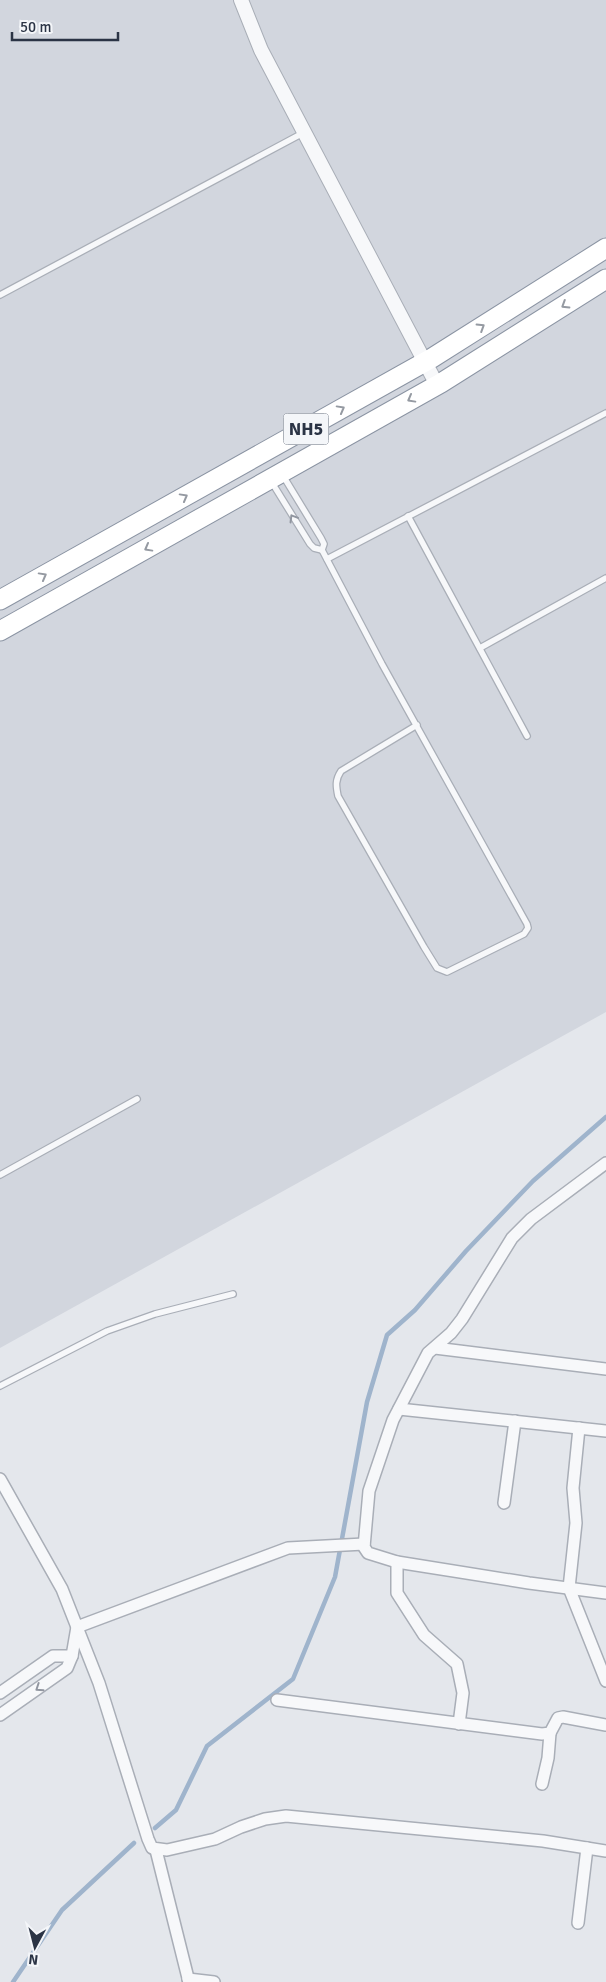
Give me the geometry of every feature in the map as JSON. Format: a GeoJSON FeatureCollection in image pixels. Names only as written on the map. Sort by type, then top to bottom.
{"type":"FeatureCollection","features":[{"type":"Feature","properties":{"kind":"highway","name":"NH5"},"geometry":{"type":"LineString","coordinates":[[0,600],[426,361],[606,248]]}},
{"type":"Feature","properties":{"kind":"highway","name":"NH5"},"geometry":{"type":"LineString","coordinates":[[0,631],[437,385],[606,279]]}},
{"type":"Feature","properties":{"kind":"street"},"geometry":{"type":"LineString","coordinates":[[241,0],[260,50],[437,385]]}},
{"type":"Feature","properties":{"kind":"street"},"geometry":{"type":"LineString","coordinates":[[606,1163],[531,1219],[512,1238],[462,1319],[451,1333],[428,1353],[393,1420],[369,1491],[364,1544],[365,1550],[368,1553],[397,1562],[606,1593]]}},
{"type":"Feature","properties":{"kind":"street"},"geometry":{"type":"LineString","coordinates":[[435,1348],[606,1369]]}},
{"type":"Feature","properties":{"kind":"street"},"geometry":{"type":"LineString","coordinates":[[399,1409],[606,1431]]}},
{"type":"Feature","properties":{"kind":"street"},"geometry":{"type":"LineString","coordinates":[[504,1503],[515,1421]]}},
{"type":"Feature","properties":{"kind":"street"},"geometry":{"type":"LineString","coordinates":[[579,1428],[573,1488],[576,1523],[569,1588],[606,1681]]}},
{"type":"Feature","properties":{"kind":"street"},"geometry":{"type":"LineString","coordinates":[[0,1479],[62,1589],[99,1683],[152,1848],[167,1850],[215,1839],[241,1826],[286,1816],[543,1841],[606,1851]]}},
{"type":"Feature","properties":{"kind":"street"},"geometry":{"type":"LineString","coordinates":[[76,1626],[288,1548],[364,1544]]}},
{"type":"Feature","properties":{"kind":"street"},"geometry":{"type":"LineString","coordinates":[[397,1562],[398,1593],[424,1635],[457,1664],[463,1693],[458,1724]]}},
{"type":"Feature","properties":{"kind":"street"},"geometry":{"type":"LineString","coordinates":[[0,1715],[67,1668],[72,1656],[76,1626]]}},
{"type":"Feature","properties":{"kind":"street"},"geometry":{"type":"LineString","coordinates":[[0,1693],[53,1656],[72,1656]]}},
{"type":"Feature","properties":{"kind":"street"},"geometry":{"type":"LineString","coordinates":[[277,1700],[458,1724],[542,1734],[550,1733]]}},
{"type":"Feature","properties":{"kind":"street"},"geometry":{"type":"LineString","coordinates":[[542,1784],[548,1758],[550,1733],[558,1718],[563,1716],[606,1725]]}},
{"type":"Feature","properties":{"kind":"street"},"geometry":{"type":"LineString","coordinates":[[578,1923],[587,1848]]}},
{"type":"Feature","properties":{"kind":"street"},"geometry":{"type":"LineString","coordinates":[[156,1850],[189,1980],[214,1982]]}},
{"type":"Feature","properties":{"kind":"lane"},"geometry":{"type":"LineString","coordinates":[[0,295],[303,133]]}},
{"type":"Feature","properties":{"kind":"lane"},"geometry":{"type":"LineString","coordinates":[[327,559],[606,412]]}},
{"type":"Feature","properties":{"kind":"lane"},"geometry":{"type":"LineString","coordinates":[[275,476],[321,538],[324,544],[322,550]]}},
{"type":"Feature","properties":{"kind":"lane"},"geometry":{"type":"LineString","coordinates":[[275,476],[310,544],[314,548],[322,550],[382,664],[417,725],[528,928],[524,934],[447,972],[437,968],[338,796],[336,786],[336,778],[341,771],[417,725]]}},
{"type":"Feature","properties":{"kind":"lane"},"geometry":{"type":"LineString","coordinates":[[408,516],[527,736]]}},
{"type":"Feature","properties":{"kind":"lane"},"geometry":{"type":"LineString","coordinates":[[480,648],[606,578]]}},
{"type":"Feature","properties":{"kind":"lane"},"geometry":{"type":"LineString","coordinates":[[0,1175],[137,1099]]}},
{"type":"Feature","properties":{"kind":"lane"},"geometry":{"type":"LineString","coordinates":[[0,1386],[107,1331],[155,1314],[233,1294]]}},
{"type":"Feature","properties":{"kind":"shaded area"},"geometry":{"type":"Polygon","coordinates":[[[0,0],[606,0],[606,1012],[0,1348],[0,0]]]}},
{"type":"Feature","properties":{"kind":"waterway"},"geometry":{"type":"LineString","coordinates":[[155,1828],[176,1810],[207,1746],[293,1679],[335,1577],[367,1402],[387,1335],[415,1310],[466,1251],[533,1181],[606,1117]]}},
{"type":"Feature","properties":{"kind":"waterway"},"geometry":{"type":"LineString","coordinates":[[13,1982],[62,1910],[134,1843]]}}]}
